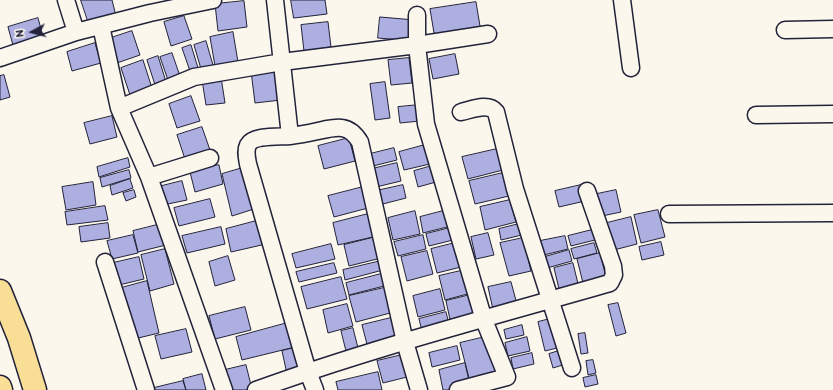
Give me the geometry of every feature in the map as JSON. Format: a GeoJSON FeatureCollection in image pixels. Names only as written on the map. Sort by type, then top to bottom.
{"type":"FeatureCollection","features":[{"type":"Feature","properties":{"kind":"highway"},"geometry":{"type":"LineString","coordinates":[[0,291],[19,338],[35,390]]}},
{"type":"Feature","properties":{"kind":"street"},"geometry":{"type":"LineString","coordinates":[[66,0],[76,32]]}},
{"type":"Feature","properties":{"kind":"street"},"geometry":{"type":"LineString","coordinates":[[0,58],[76,32],[101,26],[148,6],[213,0]]}},
{"type":"Feature","properties":{"kind":"street"},"geometry":{"type":"LineString","coordinates":[[275,0],[290,136]]}},
{"type":"Feature","properties":{"kind":"street"},"geometry":{"type":"LineString","coordinates":[[622,0],[631,68]]}},
{"type":"Feature","properties":{"kind":"street"},"geometry":{"type":"LineString","coordinates":[[417,15],[417,45],[426,124],[484,320],[509,384],[458,390]]}},
{"type":"Feature","properties":{"kind":"street"},"geometry":{"type":"LineString","coordinates":[[101,26],[119,108],[149,177],[224,390]]}},
{"type":"Feature","properties":{"kind":"street"},"geometry":{"type":"LineString","coordinates":[[785,30],[833,29]]}},
{"type":"Feature","properties":{"kind":"street"},"geometry":{"type":"LineString","coordinates":[[119,108],[194,77],[282,62],[417,45],[488,34]]}},
{"type":"Feature","properties":{"kind":"street"},"geometry":{"type":"LineString","coordinates":[[461,112],[488,107],[496,112],[515,188],[572,368]]}},
{"type":"Feature","properties":{"kind":"street"},"geometry":{"type":"LineString","coordinates":[[756,115],[833,114]]}},
{"type":"Feature","properties":{"kind":"street"},"geometry":{"type":"LineString","coordinates":[[315,390],[308,372],[248,164],[246,152],[247,146],[250,142],[257,138],[290,136],[338,127],[352,132],[360,142],[405,342],[419,390]]}},
{"type":"Feature","properties":{"kind":"street"},"geometry":{"type":"LineString","coordinates":[[149,177],[210,158]]}},
{"type":"Feature","properties":{"kind":"street"},"geometry":{"type":"LineString","coordinates":[[256,390],[405,342],[610,283],[614,275],[613,266],[588,191]]}},
{"type":"Feature","properties":{"kind":"street"},"geometry":{"type":"LineString","coordinates":[[669,214],[833,213]]}},
{"type":"Feature","properties":{"kind":"street"},"geometry":{"type":"LineString","coordinates":[[105,262],[146,390]]}},
{"type":"Feature","properties":{"kind":"building"},"geometry":{"type":"Polygon","coordinates":[[[81,0],[112,0],[116,16],[89,24],[81,0]]]}},
{"type":"Feature","properties":{"kind":"building"},"geometry":{"type":"Polygon","coordinates":[[[291,0],[325,0],[327,14],[294,18],[291,0]]]}},
{"type":"Feature","properties":{"kind":"building"},"geometry":{"type":"Polygon","coordinates":[[[244,1],[247,27],[218,31],[215,4],[244,1]]]}},
{"type":"Feature","properties":{"kind":"building"},"geometry":{"type":"Polygon","coordinates":[[[476,2],[481,32],[435,39],[430,9],[476,2]]]}},
{"type":"Feature","properties":{"kind":"building"},"geometry":{"type":"Polygon","coordinates":[[[184,16],[192,39],[171,46],[164,22],[184,16]]]}},
{"type":"Feature","properties":{"kind":"building"},"geometry":{"type":"Polygon","coordinates":[[[380,17],[415,20],[414,41],[378,38],[380,17]]]}},
{"type":"Feature","properties":{"kind":"building"},"geometry":{"type":"Polygon","coordinates":[[[38,18],[44,40],[14,49],[8,27],[38,18]]]}},
{"type":"Feature","properties":{"kind":"building"},"geometry":{"type":"Polygon","coordinates":[[[328,22],[331,47],[304,51],[301,25],[328,22]]]}},
{"type":"Feature","properties":{"kind":"building"},"geometry":{"type":"Polygon","coordinates":[[[132,31],[140,55],[117,63],[108,39],[132,31]]]}},
{"type":"Feature","properties":{"kind":"building"},"geometry":{"type":"Polygon","coordinates":[[[233,32],[238,62],[215,66],[210,37],[233,32]]]}},
{"type":"Feature","properties":{"kind":"building"},"geometry":{"type":"Polygon","coordinates":[[[206,41],[213,65],[201,69],[194,45],[206,41]]]}},
{"type":"Feature","properties":{"kind":"building"},"geometry":{"type":"Polygon","coordinates":[[[95,43],[101,63],[72,71],[67,52],[95,43]]]}},
{"type":"Feature","properties":{"kind":"building"},"geometry":{"type":"Polygon","coordinates":[[[191,45],[199,71],[191,74],[182,48],[191,45]]]}},
{"type":"Feature","properties":{"kind":"building"},"geometry":{"type":"Polygon","coordinates":[[[172,53],[181,79],[169,83],[160,57],[172,53]]]}},
{"type":"Feature","properties":{"kind":"building"},"geometry":{"type":"Polygon","coordinates":[[[455,54],[459,74],[433,79],[429,59],[455,54]]]}},
{"type":"Feature","properties":{"kind":"building"},"geometry":{"type":"Polygon","coordinates":[[[158,56],[167,85],[156,88],[147,60],[158,56]]]}},
{"type":"Feature","properties":{"kind":"building"},"geometry":{"type":"Polygon","coordinates":[[[409,58],[412,83],[391,85],[388,60],[409,58]]]}},
{"type":"Feature","properties":{"kind":"building"},"geometry":{"type":"Polygon","coordinates":[[[143,60],[152,88],[130,95],[121,68],[143,60]]]}},
{"type":"Feature","properties":{"kind":"building"},"geometry":{"type":"Polygon","coordinates":[[[277,68],[281,100],[255,103],[251,71],[277,68]]]}},
{"type":"Feature","properties":{"kind":"building"},"geometry":{"type":"Polygon","coordinates":[[[4,75],[10,97],[0,100],[0,76],[4,75]]]}},
{"type":"Feature","properties":{"kind":"building"},"geometry":{"type":"Polygon","coordinates":[[[221,77],[225,103],[206,105],[202,80],[221,77]]]}},
{"type":"Feature","properties":{"kind":"building"},"geometry":{"type":"Polygon","coordinates":[[[385,82],[390,118],[375,120],[370,84],[385,82]]]}},
{"type":"Feature","properties":{"kind":"building"},"geometry":{"type":"Polygon","coordinates":[[[191,96],[200,121],[177,128],[169,104],[191,96]]]}},
{"type":"Feature","properties":{"kind":"building"},"geometry":{"type":"Polygon","coordinates":[[[419,105],[420,121],[400,123],[398,107],[419,105]]]}},
{"type":"Feature","properties":{"kind":"building"},"geometry":{"type":"Polygon","coordinates":[[[112,116],[117,137],[90,144],[84,123],[112,116]]]}},
{"type":"Feature","properties":{"kind":"building"},"geometry":{"type":"Polygon","coordinates":[[[202,127],[211,153],[186,162],[177,135],[202,127]]]}},
{"type":"Feature","properties":{"kind":"building"},"geometry":{"type":"Polygon","coordinates":[[[349,138],[355,161],[324,169],[318,146],[349,138]]]}},
{"type":"Feature","properties":{"kind":"building"},"geometry":{"type":"Polygon","coordinates":[[[425,145],[430,164],[404,170],[399,152],[425,145]]]}},
{"type":"Feature","properties":{"kind":"building"},"geometry":{"type":"Polygon","coordinates":[[[394,148],[397,160],[369,167],[366,155],[394,148]]]}},
{"type":"Feature","properties":{"kind":"building"},"geometry":{"type":"Polygon","coordinates":[[[497,149],[503,170],[468,179],[462,157],[497,149]]]}},
{"type":"Feature","properties":{"kind":"building"},"geometry":{"type":"Polygon","coordinates":[[[128,158],[130,167],[99,177],[97,167],[128,158]]]}},
{"type":"Feature","properties":{"kind":"building"},"geometry":{"type":"Polygon","coordinates":[[[397,163],[401,181],[376,187],[372,169],[397,163]]]}},
{"type":"Feature","properties":{"kind":"building"},"geometry":{"type":"Polygon","coordinates":[[[219,165],[223,184],[195,192],[190,172],[219,165]]]}},
{"type":"Feature","properties":{"kind":"building"},"geometry":{"type":"Polygon","coordinates":[[[432,166],[436,182],[418,187],[414,171],[432,166]]]}},
{"type":"Feature","properties":{"kind":"building"},"geometry":{"type":"Polygon","coordinates":[[[246,167],[257,208],[232,216],[222,174],[246,167]]]}},
{"type":"Feature","properties":{"kind":"building"},"geometry":{"type":"Polygon","coordinates":[[[129,170],[131,178],[102,187],[100,178],[129,170]]]}},
{"type":"Feature","properties":{"kind":"building"},"geometry":{"type":"Polygon","coordinates":[[[503,173],[509,196],[475,204],[469,181],[503,173]]]}},
{"type":"Feature","properties":{"kind":"building"},"geometry":{"type":"Polygon","coordinates":[[[130,179],[133,188],[112,195],[110,186],[130,179]]]}},
{"type":"Feature","properties":{"kind":"building"},"geometry":{"type":"Polygon","coordinates":[[[182,181],[187,200],[163,205],[158,187],[182,181]]]}},
{"type":"Feature","properties":{"kind":"building"},"geometry":{"type":"Polygon","coordinates":[[[93,182],[96,205],[66,210],[62,187],[93,182]]]}},
{"type":"Feature","properties":{"kind":"building"},"geometry":{"type":"Polygon","coordinates":[[[403,185],[406,198],[379,205],[376,191],[403,185]]]}},
{"type":"Feature","properties":{"kind":"building"},"geometry":{"type":"Polygon","coordinates":[[[581,185],[585,201],[559,207],[555,191],[581,185]]]}},
{"type":"Feature","properties":{"kind":"building"},"geometry":{"type":"Polygon","coordinates":[[[363,187],[368,208],[334,217],[328,196],[363,187]]]}},
{"type":"Feature","properties":{"kind":"building"},"geometry":{"type":"Polygon","coordinates":[[[134,190],[136,197],[126,201],[123,193],[134,190]]]}},
{"type":"Feature","properties":{"kind":"building"},"geometry":{"type":"Polygon","coordinates":[[[616,190],[621,212],[602,216],[597,194],[616,190]]]}},
{"type":"Feature","properties":{"kind":"building"},"geometry":{"type":"Polygon","coordinates":[[[210,199],[215,217],[179,226],[174,208],[210,199]]]}},
{"type":"Feature","properties":{"kind":"building"},"geometry":{"type":"Polygon","coordinates":[[[510,200],[516,222],[485,230],[480,207],[510,200]]]}},
{"type":"Feature","properties":{"kind":"building"},"geometry":{"type":"Polygon","coordinates":[[[105,206],[108,220],[67,225],[65,212],[105,206]]]}},
{"type":"Feature","properties":{"kind":"building"},"geometry":{"type":"Polygon","coordinates":[[[447,210],[451,226],[423,233],[420,217],[447,210]]]}},
{"type":"Feature","properties":{"kind":"building"},"geometry":{"type":"Polygon","coordinates":[[[658,210],[665,237],[641,243],[634,215],[658,210]]]}},
{"type":"Feature","properties":{"kind":"building"},"geometry":{"type":"Polygon","coordinates":[[[415,211],[420,234],[393,240],[388,218],[415,211]]]}},
{"type":"Feature","properties":{"kind":"building"},"geometry":{"type":"Polygon","coordinates":[[[372,213],[377,236],[338,245],[333,223],[372,213]]]}},
{"type":"Feature","properties":{"kind":"building"},"geometry":{"type":"Polygon","coordinates":[[[631,217],[637,244],[610,251],[603,224],[631,217]]]}},
{"type":"Feature","properties":{"kind":"building"},"geometry":{"type":"Polygon","coordinates":[[[260,220],[266,244],[231,252],[226,229],[260,220]]]}},
{"type":"Feature","properties":{"kind":"building"},"geometry":{"type":"Polygon","coordinates":[[[108,223],[110,238],[81,242],[79,227],[108,223]]]}},
{"type":"Feature","properties":{"kind":"building"},"geometry":{"type":"Polygon","coordinates":[[[523,223],[526,234],[501,240],[499,229],[523,223]]]}},
{"type":"Feature","properties":{"kind":"building"},"geometry":{"type":"Polygon","coordinates":[[[161,224],[166,245],[138,252],[133,231],[161,224]]]}},
{"type":"Feature","properties":{"kind":"building"},"geometry":{"type":"Polygon","coordinates":[[[221,227],[225,244],[187,253],[182,236],[221,227]]]}},
{"type":"Feature","properties":{"kind":"building"},"geometry":{"type":"Polygon","coordinates":[[[450,228],[453,240],[429,246],[426,234],[450,228]]]}},
{"type":"Feature","properties":{"kind":"building"},"geometry":{"type":"Polygon","coordinates":[[[592,230],[595,240],[571,246],[568,236],[592,230]]]}},
{"type":"Feature","properties":{"kind":"building"},"geometry":{"type":"Polygon","coordinates":[[[488,233],[494,255],[476,259],[471,237],[488,233]]]}},
{"type":"Feature","properties":{"kind":"building"},"geometry":{"type":"Polygon","coordinates":[[[133,235],[138,253],[112,259],[107,241],[133,235]]]}},
{"type":"Feature","properties":{"kind":"building"},"geometry":{"type":"Polygon","coordinates":[[[423,235],[426,249],[398,256],[394,242],[423,235]]]}},
{"type":"Feature","properties":{"kind":"building"},"geometry":{"type":"Polygon","coordinates":[[[565,236],[568,249],[544,255],[540,241],[565,236]]]}},
{"type":"Feature","properties":{"kind":"building"},"geometry":{"type":"Polygon","coordinates":[[[376,237],[381,258],[349,266],[344,245],[376,237]]]}},
{"type":"Feature","properties":{"kind":"building"},"geometry":{"type":"Polygon","coordinates":[[[523,238],[531,271],[509,276],[500,243],[523,238]]]}},
{"type":"Feature","properties":{"kind":"building"},"geometry":{"type":"Polygon","coordinates":[[[661,242],[664,255],[642,260],[639,247],[661,242]]]}},
{"type":"Feature","properties":{"kind":"building"},"geometry":{"type":"Polygon","coordinates":[[[455,243],[461,267],[437,273],[431,249],[455,243]]]}},
{"type":"Feature","properties":{"kind":"building"},"geometry":{"type":"Polygon","coordinates":[[[594,243],[597,253],[574,259],[571,249],[594,243]]]}},
{"type":"Feature","properties":{"kind":"building"},"geometry":{"type":"Polygon","coordinates":[[[331,244],[335,259],[296,268],[292,254],[331,244]]]}},
{"type":"Feature","properties":{"kind":"building"},"geometry":{"type":"Polygon","coordinates":[[[165,249],[174,284],[150,291],[141,255],[165,249]]]}},
{"type":"Feature","properties":{"kind":"building"},"geometry":{"type":"Polygon","coordinates":[[[569,250],[572,261],[547,268],[545,257],[569,250]]]}},
{"type":"Feature","properties":{"kind":"building"},"geometry":{"type":"Polygon","coordinates":[[[427,251],[433,274],[407,281],[401,257],[427,251]]]}},
{"type":"Feature","properties":{"kind":"building"},"geometry":{"type":"Polygon","coordinates":[[[600,253],[606,277],[583,283],[577,259],[600,253]]]}},
{"type":"Feature","properties":{"kind":"building"},"geometry":{"type":"Polygon","coordinates":[[[228,256],[235,280],[215,286],[209,262],[228,256]]]}},
{"type":"Feature","properties":{"kind":"building"},"geometry":{"type":"Polygon","coordinates":[[[139,257],[144,279],[119,285],[113,263],[139,257]]]}},
{"type":"Feature","properties":{"kind":"building"},"geometry":{"type":"Polygon","coordinates":[[[381,261],[383,270],[345,280],[343,270],[381,261]]]}},
{"type":"Feature","properties":{"kind":"building"},"geometry":{"type":"Polygon","coordinates":[[[334,263],[337,273],[299,282],[296,272],[334,263]]]}},
{"type":"Feature","properties":{"kind":"building"},"geometry":{"type":"Polygon","coordinates":[[[573,263],[579,288],[560,293],[554,268],[573,263]]]}},
{"type":"Feature","properties":{"kind":"building"},"geometry":{"type":"Polygon","coordinates":[[[465,270],[471,293],[445,300],[439,276],[465,270]]]}},
{"type":"Feature","properties":{"kind":"building"},"geometry":{"type":"Polygon","coordinates":[[[385,273],[388,285],[349,295],[346,283],[385,273]]]}},
{"type":"Feature","properties":{"kind":"building"},"geometry":{"type":"Polygon","coordinates":[[[341,277],[347,299],[307,309],[301,287],[341,277]]]}},
{"type":"Feature","properties":{"kind":"building"},"geometry":{"type":"Polygon","coordinates":[[[147,281],[159,333],[134,339],[121,288],[147,281]]]}},
{"type":"Feature","properties":{"kind":"building"},"geometry":{"type":"Polygon","coordinates":[[[511,282],[518,308],[494,314],[488,287],[511,282]]]}},
{"type":"Feature","properties":{"kind":"building"},"geometry":{"type":"Polygon","coordinates":[[[388,287],[394,312],[356,322],[349,296],[388,287]]]}},
{"type":"Feature","properties":{"kind":"building"},"geometry":{"type":"Polygon","coordinates":[[[440,289],[445,310],[418,317],[413,296],[440,289]]]}},
{"type":"Feature","properties":{"kind":"building"},"geometry":{"type":"Polygon","coordinates":[[[474,294],[480,316],[451,324],[446,301],[474,294]]]}},
{"type":"Feature","properties":{"kind":"building"},"geometry":{"type":"Polygon","coordinates":[[[618,303],[626,333],[616,336],[608,305],[618,303]]]}},
{"type":"Feature","properties":{"kind":"building"},"geometry":{"type":"Polygon","coordinates":[[[347,304],[353,326],[328,333],[323,310],[347,304]]]}},
{"type":"Feature","properties":{"kind":"building"},"geometry":{"type":"Polygon","coordinates":[[[245,307],[251,330],[215,339],[209,316],[245,307]]]}},
{"type":"Feature","properties":{"kind":"building"},"geometry":{"type":"Polygon","coordinates":[[[446,312],[450,328],[423,335],[419,319],[446,312]]]}},
{"type":"Feature","properties":{"kind":"building"},"geometry":{"type":"Polygon","coordinates":[[[395,317],[401,340],[368,348],[362,325],[395,317]]]}},
{"type":"Feature","properties":{"kind":"building"},"geometry":{"type":"Polygon","coordinates":[[[554,318],[561,347],[545,351],[538,322],[554,318]]]}},
{"type":"Feature","properties":{"kind":"building"},"geometry":{"type":"Polygon","coordinates":[[[291,322],[299,346],[242,360],[236,337],[291,322]]]}},
{"type":"Feature","properties":{"kind":"building"},"geometry":{"type":"Polygon","coordinates":[[[522,325],[524,335],[506,339],[504,330],[522,325]]]}},
{"type":"Feature","properties":{"kind":"building"},"geometry":{"type":"Polygon","coordinates":[[[353,328],[359,352],[347,355],[341,331],[353,328]]]}},
{"type":"Feature","properties":{"kind":"building"},"geometry":{"type":"Polygon","coordinates":[[[186,329],[192,352],[161,359],[155,336],[186,329]]]}},
{"type":"Feature","properties":{"kind":"building"},"geometry":{"type":"Polygon","coordinates":[[[585,333],[588,353],[581,354],[578,334],[585,333]]]}},
{"type":"Feature","properties":{"kind":"building"},"geometry":{"type":"Polygon","coordinates":[[[489,336],[499,375],[470,382],[460,343],[489,336]]]}},
{"type":"Feature","properties":{"kind":"building"},"geometry":{"type":"Polygon","coordinates":[[[527,337],[530,351],[508,356],[505,343],[527,337]]]}},
{"type":"Feature","properties":{"kind":"building"},"geometry":{"type":"Polygon","coordinates":[[[457,346],[460,360],[432,367],[429,353],[457,346]]]}},
{"type":"Feature","properties":{"kind":"building"},"geometry":{"type":"Polygon","coordinates":[[[298,347],[303,370],[287,374],[282,351],[298,347]]]}},
{"type":"Feature","properties":{"kind":"building"},"geometry":{"type":"Polygon","coordinates":[[[562,350],[566,364],[553,368],[549,354],[562,350]]]}},
{"type":"Feature","properties":{"kind":"building"},"geometry":{"type":"Polygon","coordinates":[[[532,353],[534,364],[513,369],[511,358],[532,353]]]}},
{"type":"Feature","properties":{"kind":"building"},"geometry":{"type":"Polygon","coordinates":[[[406,354],[411,376],[383,383],[377,361],[406,354]]]}},
{"type":"Feature","properties":{"kind":"building"},"geometry":{"type":"Polygon","coordinates":[[[593,360],[596,373],[588,375],[586,361],[593,360]]]}},
{"type":"Feature","properties":{"kind":"building"},"geometry":{"type":"Polygon","coordinates":[[[465,363],[470,385],[450,390],[443,390],[439,370],[465,363]]]}},
{"type":"Feature","properties":{"kind":"building"},"geometry":{"type":"Polygon","coordinates":[[[246,365],[252,389],[230,390],[225,370],[246,365]]]}},
{"type":"Feature","properties":{"kind":"building"},"geometry":{"type":"Polygon","coordinates":[[[378,372],[382,390],[338,390],[336,382],[378,372]]]}},
{"type":"Feature","properties":{"kind":"building"},"geometry":{"type":"Polygon","coordinates":[[[202,374],[206,390],[186,390],[183,379],[202,374]]]}},
{"type":"Feature","properties":{"kind":"building"},"geometry":{"type":"Polygon","coordinates":[[[596,375],[598,384],[585,387],[583,378],[596,375]]]}},
{"type":"Feature","properties":{"kind":"building"},"geometry":{"type":"Polygon","coordinates":[[[183,381],[186,390],[155,390],[154,388],[183,381]]]}}]}
